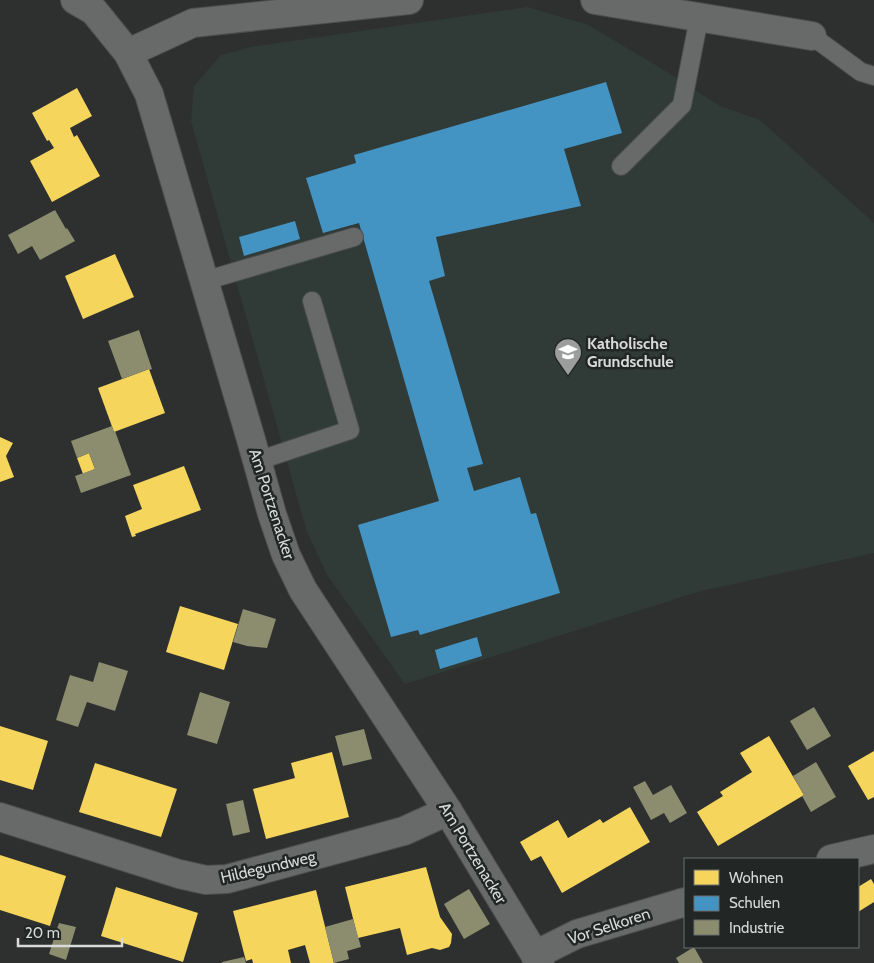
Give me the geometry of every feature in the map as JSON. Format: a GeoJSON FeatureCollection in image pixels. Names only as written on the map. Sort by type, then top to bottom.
{"type":"FeatureCollection","features":[{"type":"Feature","properties":{"kind":"street","name":"Am Portzenacker"},"geometry":{"type":"LineString","coordinates":[[75,0],[94,10],[128,53],[148,94],[286,555],[303,590],[448,811],[537,959]]}},
{"type":"Feature","properties":{"kind":"street"},"geometry":{"type":"LineString","coordinates":[[128,53],[193,23],[409,0]]}},
{"type":"Feature","properties":{"kind":"street"},"geometry":{"type":"LineString","coordinates":[[595,0],[646,4],[699,18],[812,36]]}},
{"type":"Feature","properties":{"kind":"street","name":"Hildegundweg"},"geometry":{"type":"LineString","coordinates":[[0,817],[179,874],[206,880],[227,879],[404,831],[448,811]]}},
{"type":"Feature","properties":{"kind":"street"},"geometry":{"type":"LineString","coordinates":[[835,858],[874,848]]}},
{"type":"Feature","properties":{"kind":"street","name":"Vor Selkoren"},"geometry":{"type":"LineString","coordinates":[[537,959],[577,934],[684,902]]}},
{"type":"Feature","properties":{"kind":"lane"},"geometry":{"type":"LineString","coordinates":[[621,166],[682,105],[699,18]]}},
{"type":"Feature","properties":{"kind":"lane"},"geometry":{"type":"LineString","coordinates":[[812,36],[861,72],[874,76]]}},
{"type":"Feature","properties":{"kind":"lane"},"geometry":{"type":"LineString","coordinates":[[204,281],[354,237]]}},
{"type":"Feature","properties":{"kind":"lane"},"geometry":{"type":"LineString","coordinates":[[257,461],[350,430],[312,301]]}},
{"type":"Feature","properties":{"kind":"shaded area","name":"Katholische Grundschule"},"geometry":{"type":"Polygon","coordinates":[[[528,7],[588,25],[720,106],[760,120],[874,223],[874,553],[701,591],[405,684],[327,575],[306,529],[191,121],[194,86],[221,55],[251,47],[528,7]]]}},
{"type":"Feature","properties":{"kind":"building: Wohnen"},"geometry":{"type":"Polygon","coordinates":[[[77,88],[92,116],[70,128],[74,137],[77,135],[100,176],[52,202],[30,161],[54,148],[49,140],[47,141],[32,113],[77,88]]]}},
{"type":"Feature","properties":{"kind":"building: Wohnen"},"geometry":{"type":"Polygon","coordinates":[[[115,254],[134,297],[83,319],[65,276],[115,254]]]}},
{"type":"Feature","properties":{"kind":"building: Wohnen"},"geometry":{"type":"Polygon","coordinates":[[[149,369],[165,413],[114,432],[98,388],[149,369]]]}},
{"type":"Feature","properties":{"kind":"building: Wohnen"},"geometry":{"type":"Polygon","coordinates":[[[0,437],[13,443],[6,456],[14,477],[0,482],[0,437]]]}},
{"type":"Feature","properties":{"kind":"building: Wohnen"},"geometry":{"type":"Polygon","coordinates":[[[89,453],[95,469],[83,474],[77,458],[89,453]]]}},
{"type":"Feature","properties":{"kind":"building: Wohnen"},"geometry":{"type":"Polygon","coordinates":[[[184,466],[201,510],[135,534],[136,536],[132,537],[125,516],[142,509],[133,485],[184,466]]]}},
{"type":"Feature","properties":{"kind":"building: Wohnen"},"geometry":{"type":"Polygon","coordinates":[[[180,606],[238,624],[224,670],[166,652],[180,606]]]}},
{"type":"Feature","properties":{"kind":"building: Wohnen"},"geometry":{"type":"Polygon","coordinates":[[[0,726],[48,741],[33,790],[0,780],[0,726]]]}},
{"type":"Feature","properties":{"kind":"building: Wohnen"},"geometry":{"type":"Polygon","coordinates":[[[769,736],[804,795],[718,846],[697,812],[723,796],[720,792],[752,772],[740,753],[769,736]]]}},
{"type":"Feature","properties":{"kind":"building: Wohnen"},"geometry":{"type":"Polygon","coordinates":[[[874,751],[874,797],[868,800],[848,766],[874,751]]]}},
{"type":"Feature","properties":{"kind":"building: Wohnen"},"geometry":{"type":"Polygon","coordinates":[[[332,752],[349,817],[266,839],[253,789],[295,778],[291,763],[332,752]]]}},
{"type":"Feature","properties":{"kind":"building: Wohnen"},"geometry":{"type":"Polygon","coordinates":[[[95,763],[177,789],[161,837],[79,812],[95,763]]]}},
{"type":"Feature","properties":{"kind":"building: Wohnen"},"geometry":{"type":"Polygon","coordinates":[[[630,807],[650,842],[562,893],[541,856],[531,861],[520,842],[558,820],[568,838],[600,819],[603,823],[630,807]]]}},
{"type":"Feature","properties":{"kind":"building: Wohnen"},"geometry":{"type":"Polygon","coordinates":[[[0,855],[66,876],[50,926],[0,910],[0,855]]]}},
{"type":"Feature","properties":{"kind":"building: Wohnen"},"geometry":{"type":"Polygon","coordinates":[[[426,867],[440,917],[452,934],[449,947],[440,950],[432,948],[407,955],[400,928],[358,938],[345,887],[426,867]]]}},
{"type":"Feature","properties":{"kind":"building: Wohnen"},"geometry":{"type":"Polygon","coordinates":[[[871,879],[874,884],[874,902],[859,911],[859,886],[871,879]]]}},
{"type":"Feature","properties":{"kind":"building: Wohnen"},"geometry":{"type":"Polygon","coordinates":[[[116,887],[198,913],[183,962],[101,936],[116,887]]]}},
{"type":"Feature","properties":{"kind":"building: Wohnen"},"geometry":{"type":"Polygon","coordinates":[[[316,890],[334,963],[310,963],[305,945],[288,950],[291,963],[253,963],[252,959],[246,961],[233,911],[316,890]]]}},
{"type":"Feature","properties":{"kind":"building: Schulen"},"geometry":{"type":"Polygon","coordinates":[[[606,82],[622,133],[564,149],[581,206],[436,237],[445,276],[429,281],[483,464],[467,468],[474,491],[520,477],[531,514],[536,513],[560,593],[420,635],[418,630],[391,637],[358,525],[439,501],[359,223],[323,233],[306,178],[356,163],[354,155],[606,82]]]}},
{"type":"Feature","properties":{"kind":"building: Schulen"},"geometry":{"type":"Polygon","coordinates":[[[295,221],[300,239],[244,256],[239,237],[295,221]]]}},
{"type":"Feature","properties":{"kind":"building: Schulen"},"geometry":{"type":"Polygon","coordinates":[[[477,637],[482,656],[440,669],[435,650],[477,637]]]}},
{"type":"Feature","properties":{"kind":"building: Industrie"},"geometry":{"type":"Polygon","coordinates":[[[55,210],[75,241],[40,260],[32,246],[18,254],[8,235],[55,210]]]}},
{"type":"Feature","properties":{"kind":"building: Industrie"},"geometry":{"type":"Polygon","coordinates":[[[139,330],[152,369],[122,379],[108,341],[139,330]]]}},
{"type":"Feature","properties":{"kind":"building: Industrie"},"geometry":{"type":"Polygon","coordinates":[[[112,426],[131,475],[81,493],[75,476],[95,469],[89,453],[77,458],[71,441],[112,426]]]}},
{"type":"Feature","properties":{"kind":"building: Industrie"},"geometry":{"type":"Polygon","coordinates":[[[243,609],[276,619],[267,648],[247,646],[233,642],[243,609]]]}},
{"type":"Feature","properties":{"kind":"building: Industrie"},"geometry":{"type":"Polygon","coordinates":[[[99,662],[128,671],[115,711],[87,702],[78,727],[56,720],[70,675],[93,682],[99,662]]]}},
{"type":"Feature","properties":{"kind":"building: Industrie"},"geometry":{"type":"Polygon","coordinates":[[[200,692],[230,702],[217,744],[187,735],[200,692]]]}},
{"type":"Feature","properties":{"kind":"building: Industrie"},"geometry":{"type":"Polygon","coordinates":[[[814,707],[831,736],[807,750],[790,721],[814,707]]]}},
{"type":"Feature","properties":{"kind":"building: Industrie"},"geometry":{"type":"Polygon","coordinates":[[[364,729],[372,759],[343,766],[335,736],[364,729]]]}},
{"type":"Feature","properties":{"kind":"building: Industrie"},"geometry":{"type":"Polygon","coordinates":[[[816,762],[836,797],[811,812],[793,776],[816,762]]]}},
{"type":"Feature","properties":{"kind":"building: Industrie"},"geometry":{"type":"Polygon","coordinates":[[[645,781],[653,795],[671,785],[687,813],[670,823],[664,813],[651,820],[633,787],[645,781]]]}},
{"type":"Feature","properties":{"kind":"building: Industrie"},"geometry":{"type":"Polygon","coordinates":[[[243,800],[250,832],[233,836],[226,804],[243,800]]]}},
{"type":"Feature","properties":{"kind":"building: Industrie"},"geometry":{"type":"Polygon","coordinates":[[[469,889],[490,924],[464,939],[444,904],[469,889]]]}},
{"type":"Feature","properties":{"kind":"building: Industrie"},"geometry":{"type":"Polygon","coordinates":[[[353,919],[361,947],[347,951],[349,959],[334,963],[325,927],[353,919]]]}},
{"type":"Feature","properties":{"kind":"building: Industrie"},"geometry":{"type":"Polygon","coordinates":[[[59,923],[76,927],[66,960],[49,954],[59,923]]]}},
{"type":"Feature","properties":{"kind":"building: Industrie"},"geometry":{"type":"Polygon","coordinates":[[[695,948],[703,963],[679,963],[676,958],[695,948]]]}},
{"type":"Feature","properties":{"kind":"building: Industrie"},"geometry":{"type":"Polygon","coordinates":[[[244,957],[246,963],[222,963],[222,962],[244,957]]]}},
{"type":"Feature","properties":{"kind":"place","name":"Katholische Grundschule"},"geometry":{"type":"Point","coordinates":[568,376]}}]}
